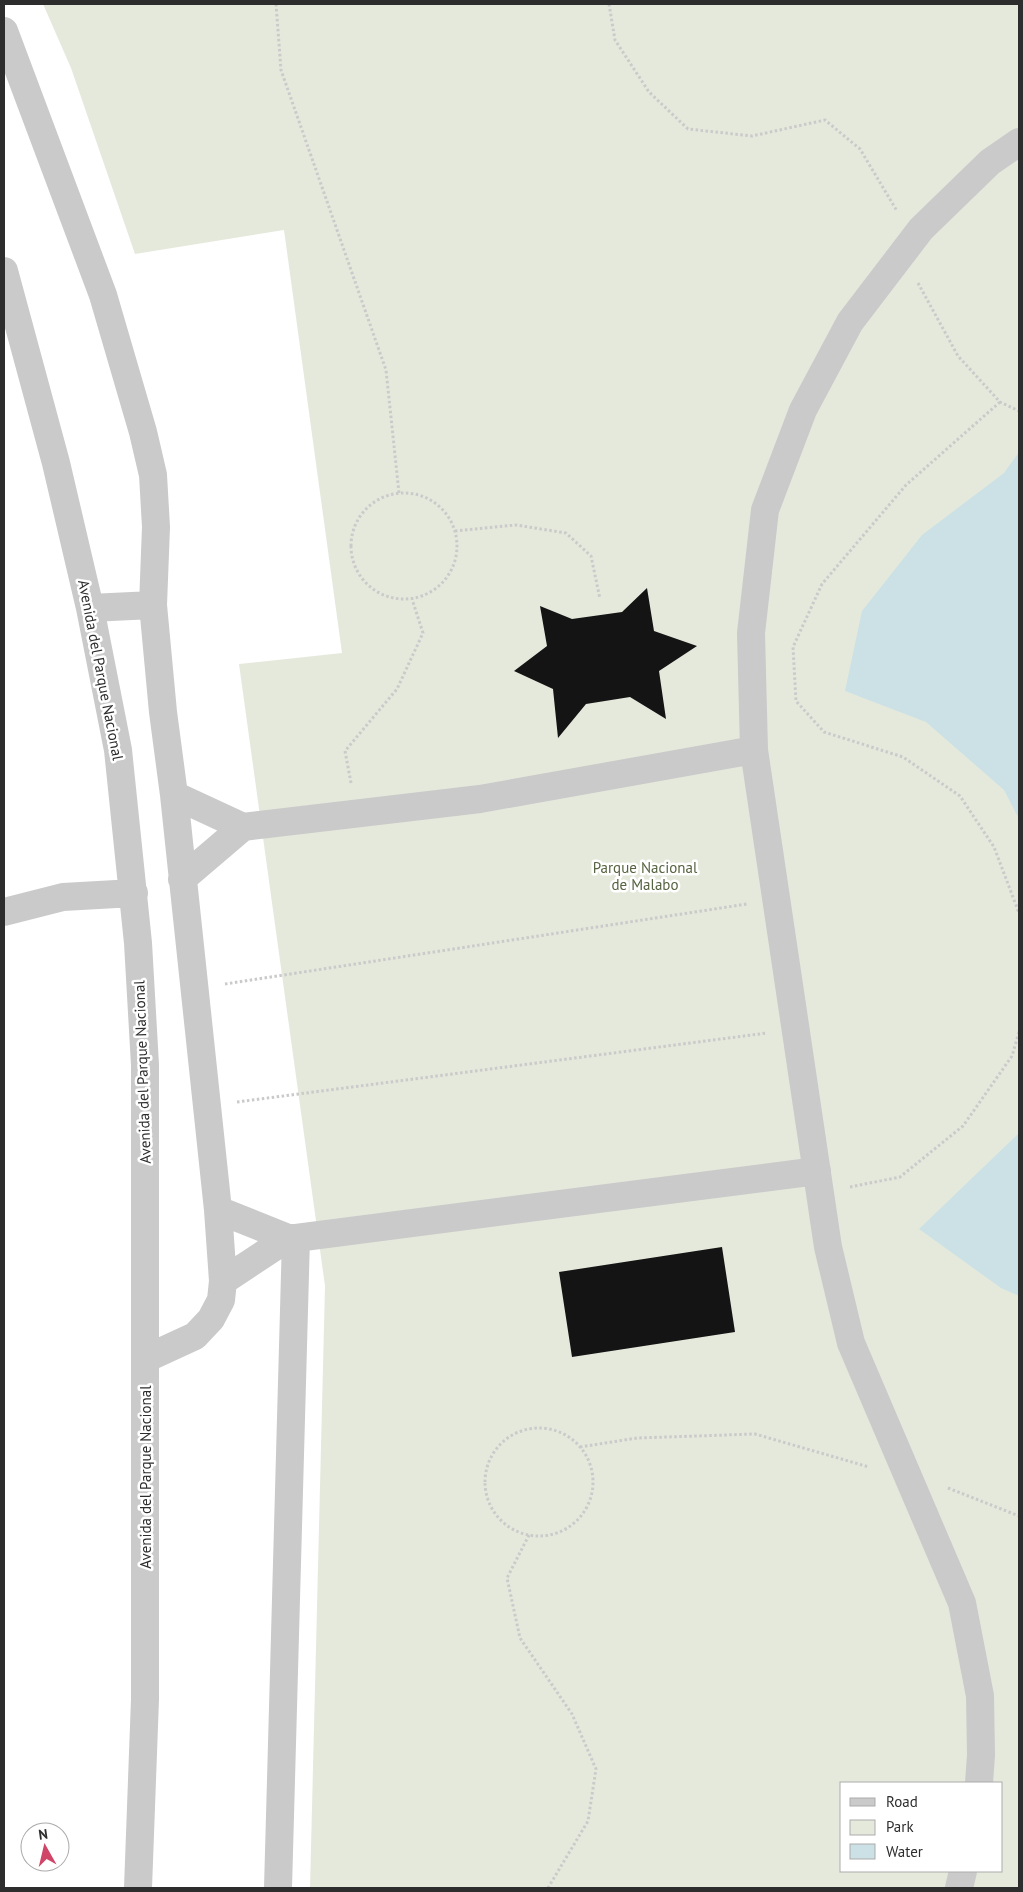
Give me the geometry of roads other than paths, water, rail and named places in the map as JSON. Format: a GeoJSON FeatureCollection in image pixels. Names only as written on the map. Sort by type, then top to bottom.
{"type":"FeatureCollection","features":[{"type":"Feature","properties":{"kind":"street"},"geometry":{"type":"LineString","coordinates":[[4,31],[102,295],[143,432],[153,475],[156,528],[153,605],[218,1210],[223,1281],[221,1300],[211,1319],[195,1336],[145,1359]]}},
{"type":"Feature","properties":{"kind":"street"},"geometry":{"type":"LineString","coordinates":[[979,1782],[981,1754],[980,1696],[962,1603],[851,1343],[828,1247],[754,750],[751,633],[765,510],[803,410],[850,322],[921,230],[990,162],[1019,142]]}},
{"type":"Feature","properties":{"kind":"street","name":"Avenida del Parque Nacional"},"geometry":{"type":"LineString","coordinates":[[4,271],[56,463],[90,608],[118,750],[134,893],[145,1065],[145,1699],[138,1888]]}},
{"type":"Feature","properties":{"kind":"street"},"geometry":{"type":"LineString","coordinates":[[90,608],[153,605]]}},
{"type":"Feature","properties":{"kind":"street"},"geometry":{"type":"LineString","coordinates":[[174,795],[243,827],[480,799],[754,750]]}},
{"type":"Feature","properties":{"kind":"street"},"geometry":{"type":"LineString","coordinates":[[182,879],[243,827]]}},
{"type":"Feature","properties":{"kind":"street"},"geometry":{"type":"LineString","coordinates":[[4,912],[63,897],[134,893]]}},
{"type":"Feature","properties":{"kind":"street"},"geometry":{"type":"LineString","coordinates":[[223,1281],[292,1238],[819,1182]]}},
{"type":"Feature","properties":{"kind":"street"},"geometry":{"type":"LineString","coordinates":[[218,1210],[292,1238]]}},
{"type":"Feature","properties":{"kind":"street"},"geometry":{"type":"LineString","coordinates":[[278,1888],[292,1238]]}},
{"type":"Feature","properties":{"kind":"street"},"geometry":{"type":"LineString","coordinates":[[959,1888],[963,1872]]}},
{"type":"Feature","properties":{"kind":"water"},"geometry":{"type":"Polygon","coordinates":[[[1019,452],[1019,819],[1004,790],[926,722],[845,691],[862,611],[922,535],[1004,473],[1019,452]]]}},
{"type":"Feature","properties":{"kind":"water"},"geometry":{"type":"Polygon","coordinates":[[[1019,1133],[1019,1296],[1001,1288],[919,1229],[1019,1133]]]}},
{"type":"Feature","properties":{"kind":"park label","name":"Parque Nacional de Malabo"},"geometry":{"type":"Point","coordinates":[645,876]}}]}
